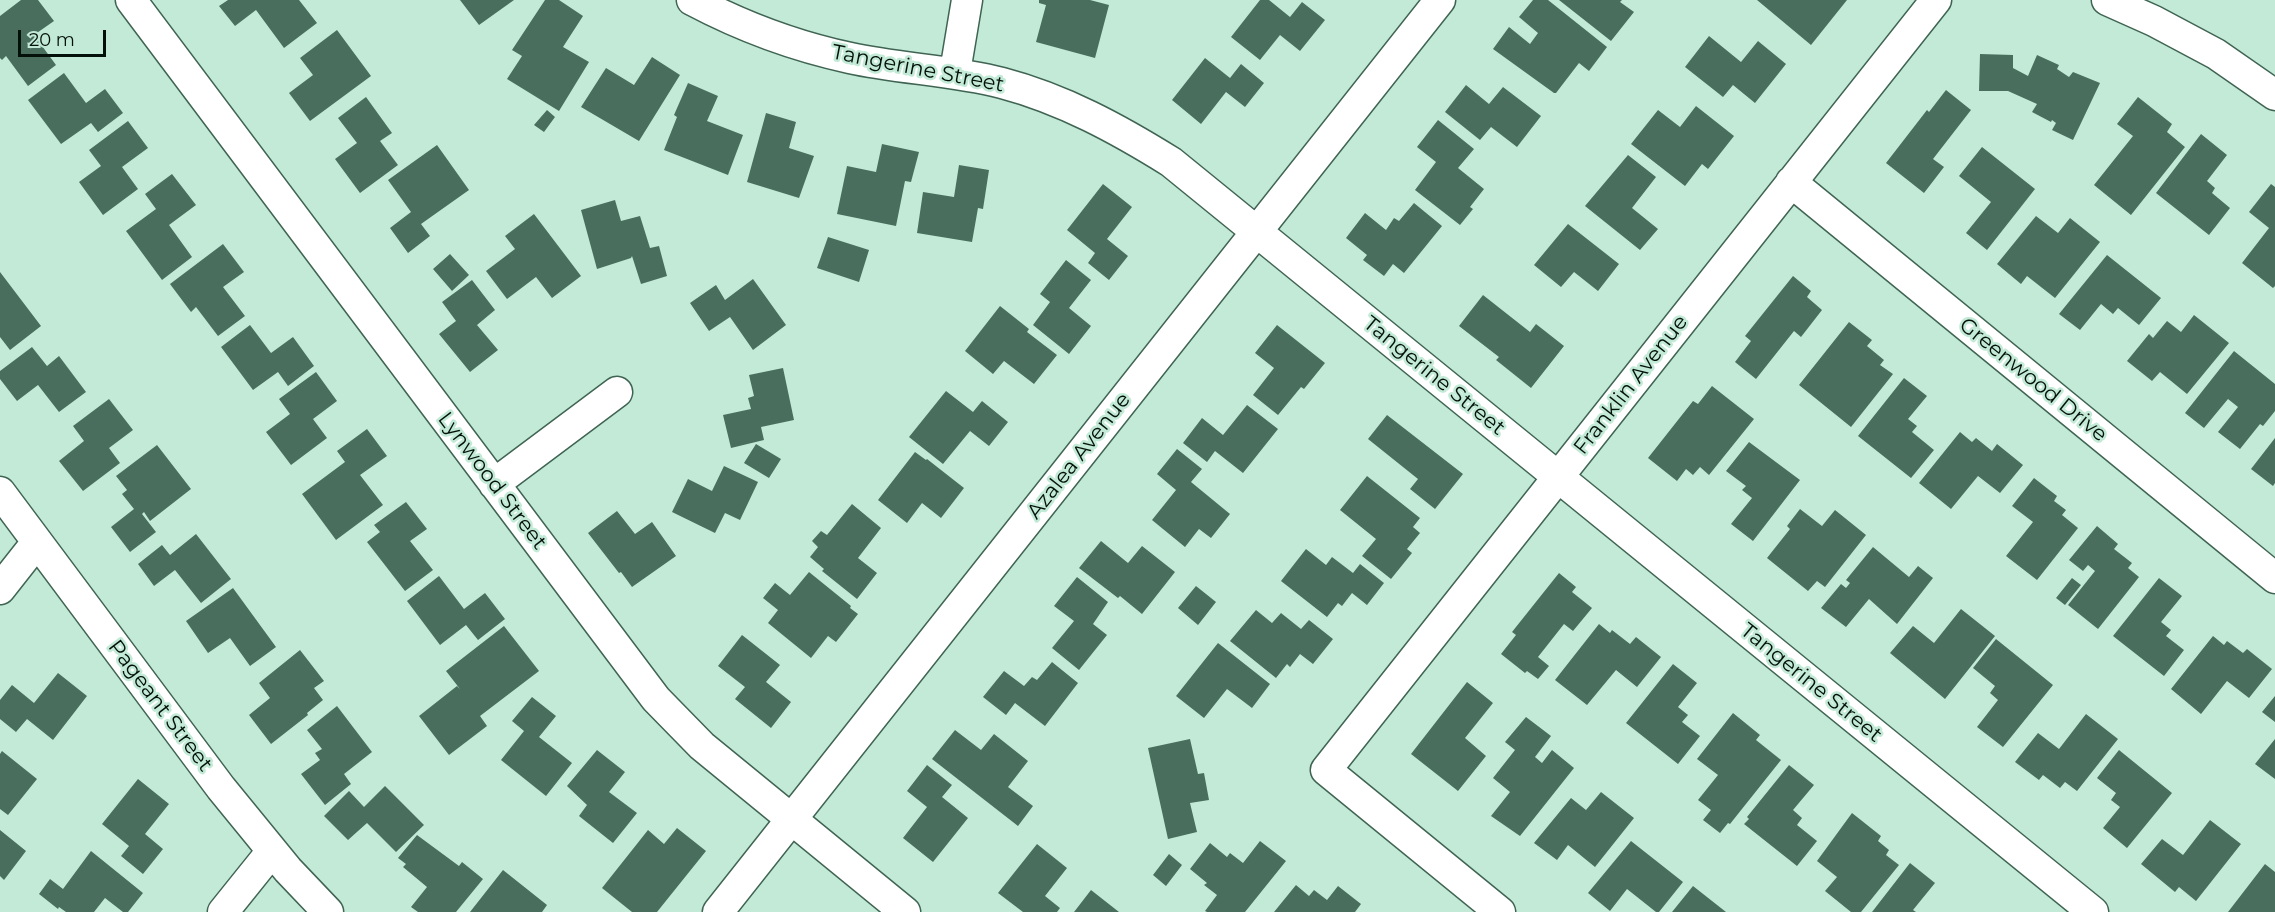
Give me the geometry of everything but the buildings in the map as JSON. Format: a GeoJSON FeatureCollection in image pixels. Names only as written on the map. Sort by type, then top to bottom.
{"type":"FeatureCollection","features":[{"type":"Feature","properties":{"kind":"street","name":"Lynwood Street"},"geometry":{"type":"LineString","coordinates":[[131,0],[656,699],[702,746],[905,912]]}},
{"type":"Feature","properties":{"kind":"street","name":"Tangerine Street"},"geometry":{"type":"LineString","coordinates":[[692,0],[727,18],[788,42],[852,58],[954,72],[1004,84],[1058,102],[1114,128],[1171,162],[2093,912]]}},
{"type":"Feature","properties":{"kind":"street"},"geometry":{"type":"LineString","coordinates":[[954,72],[967,0]]}},
{"type":"Feature","properties":{"kind":"street","name":"Azalea Avenue"},"geometry":{"type":"LineString","coordinates":[[718,912],[1440,0]]}},
{"type":"Feature","properties":{"kind":"street","name":"Franklin Avenue"},"geometry":{"type":"LineString","coordinates":[[1500,912],[1326,770],[1936,0]]}},
{"type":"Feature","properties":{"kind":"street"},"geometry":{"type":"LineString","coordinates":[[2107,0],[2154,21],[2216,54],[2275,95]]}},
{"type":"Feature","properties":{"kind":"street","name":"Greenwood Drive"},"geometry":{"type":"LineString","coordinates":[[1791,182],[2275,578]]}},
{"type":"Feature","properties":{"kind":"street"},"geometry":{"type":"LineString","coordinates":[[494,484],[617,392]]}},
{"type":"Feature","properties":{"kind":"street","name":"Pageant Street"},"geometry":{"type":"LineString","coordinates":[[0,492],[221,788],[272,851],[328,912]]}},
{"type":"Feature","properties":{"kind":"street"},"geometry":{"type":"LineString","coordinates":[[0,589],[37,542]]}},
{"type":"Feature","properties":{"kind":"street"},"geometry":{"type":"LineString","coordinates":[[223,912],[272,851]]}}]}
